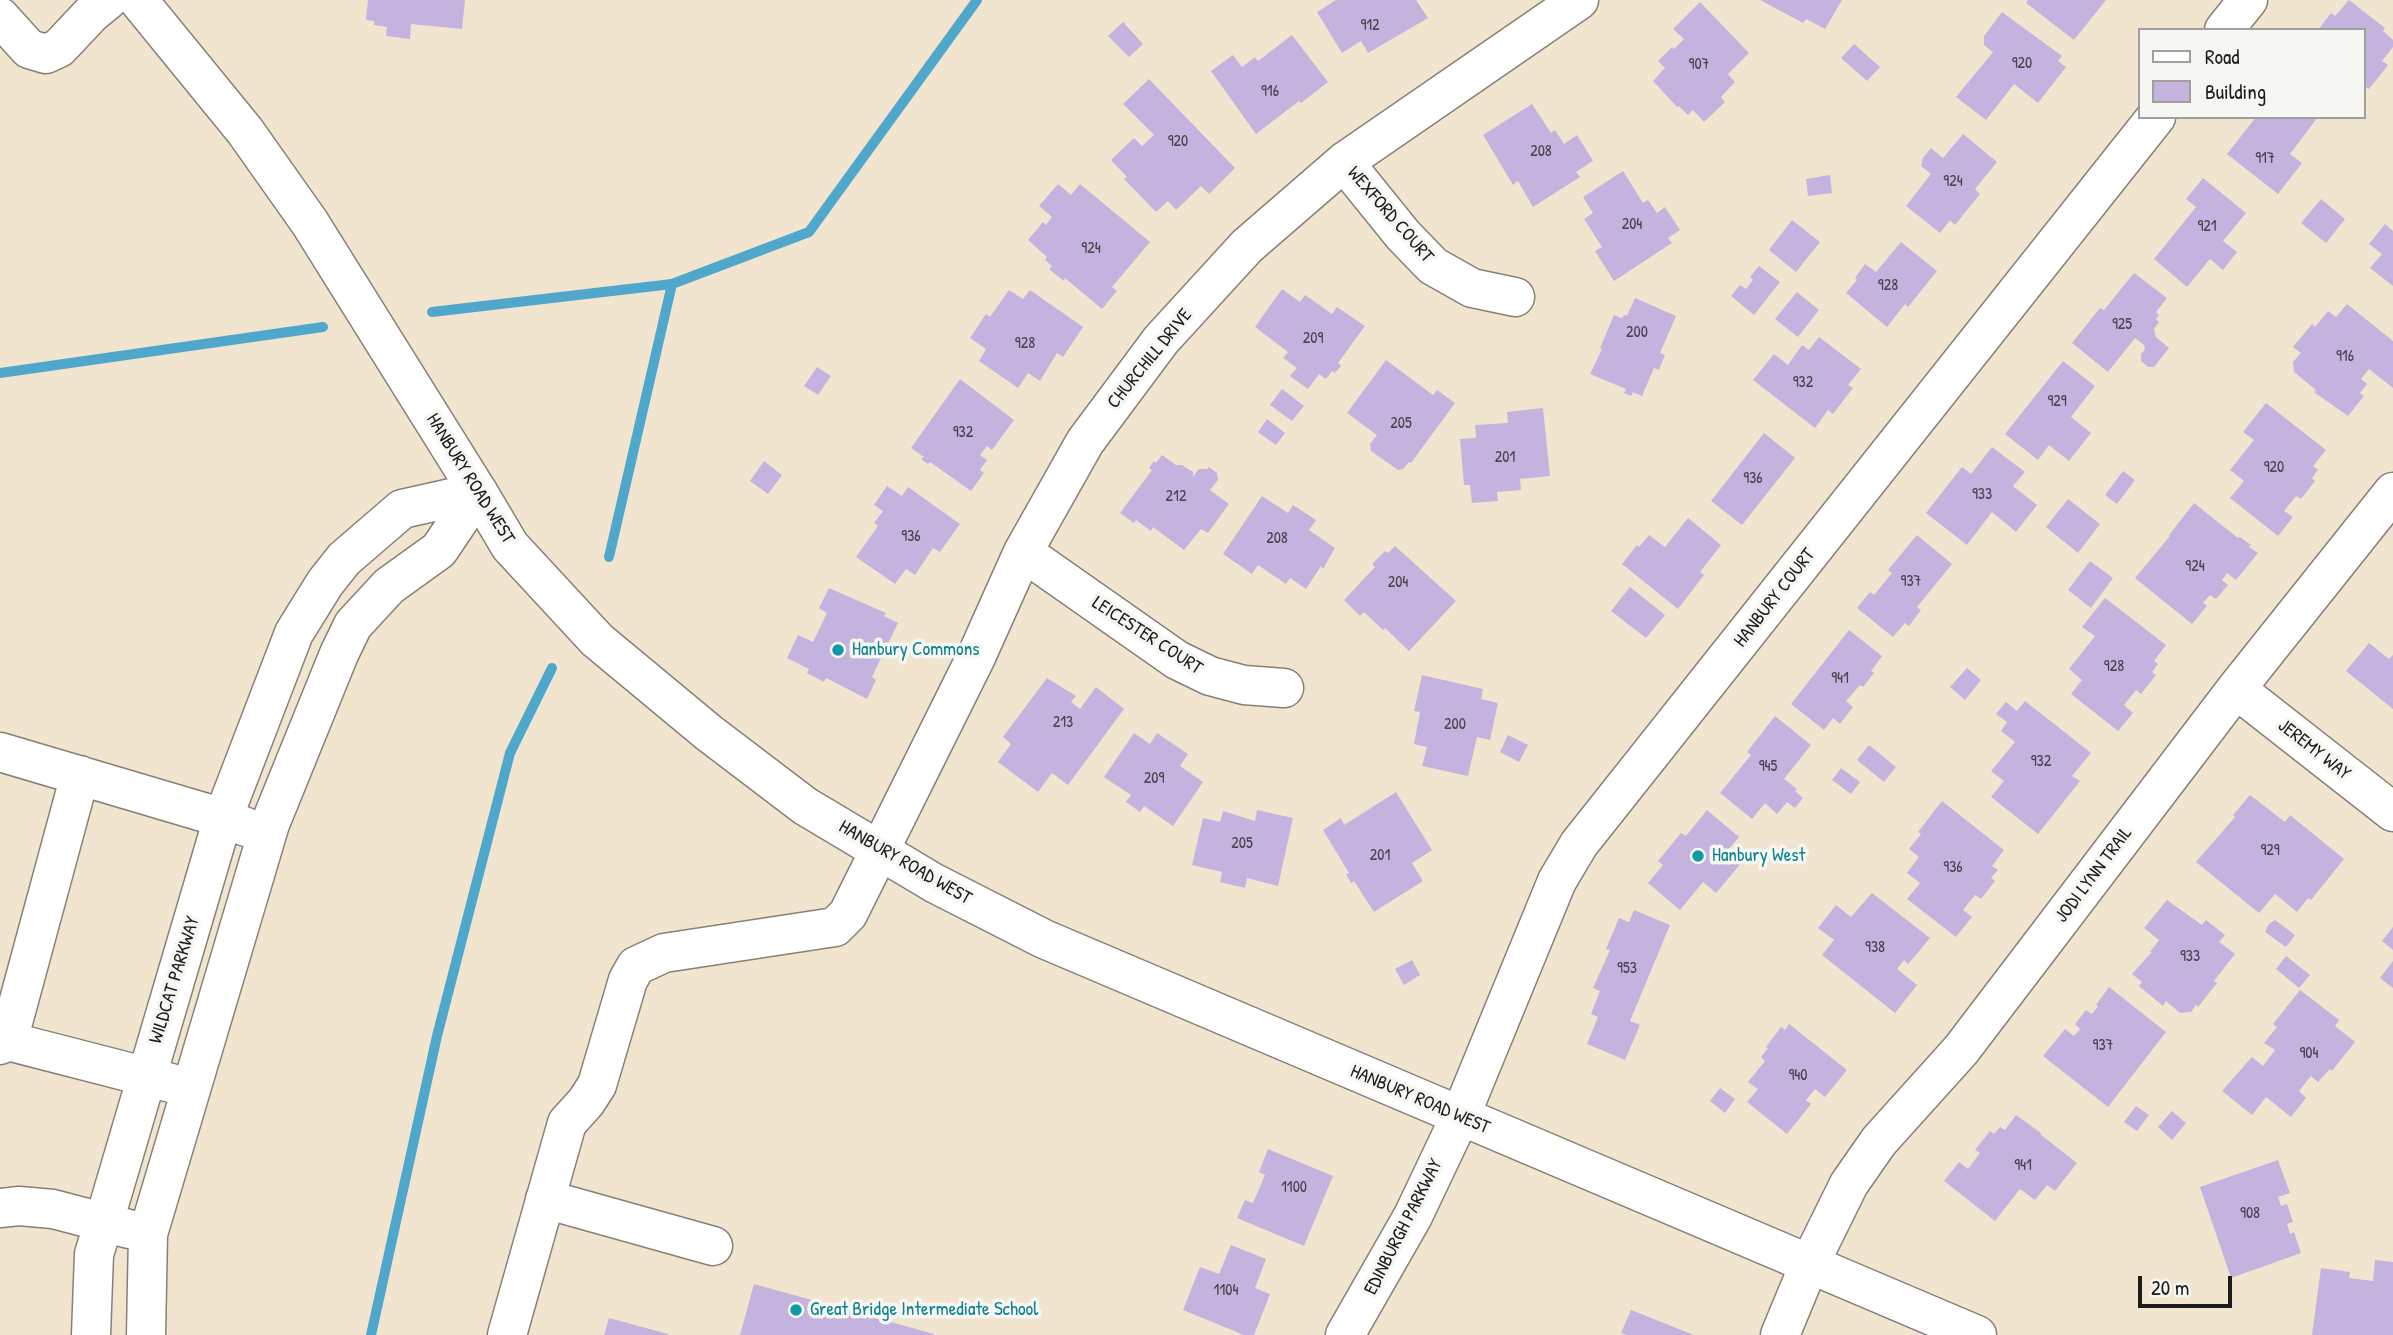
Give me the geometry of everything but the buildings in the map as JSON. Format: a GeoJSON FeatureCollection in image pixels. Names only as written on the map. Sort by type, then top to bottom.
{"type":"FeatureCollection","features":[{"type":"Feature","properties":{"kind":"street"},"geometry":{"type":"LineString","coordinates":[[0,17],[29,49],[46,54],[60,48],[92,13],[108,0]]}},
{"type":"Feature","properties":{"kind":"street","name":"HANBURY ROAD WEST"},"geometry":{"type":"LineString","coordinates":[[138,0],[246,131],[310,223],[510,547],[597,640],[709,733],[805,806],[934,883],[1044,939],[1977,1335]]}},
{"type":"Feature","properties":{"kind":"street","name":"CHURCHILL DRIVE"},"geometry":{"type":"LineString","coordinates":[[545,1199],[567,1123],[597,1085],[628,980],[636,966],[664,953],[835,926],[848,914],[976,657],[1023,552],[1085,442],[1161,340],[1247,246],[1344,162],[1579,0]]}},
{"type":"Feature","properties":{"kind":"street"},"geometry":{"type":"LineString","coordinates":[[2226,28],[2248,0]]}},
{"type":"Feature","properties":{"kind":"street","name":"HANBURY COURT"},"geometry":{"type":"LineString","coordinates":[[1460,1117],[1557,881],[1579,844],[2154,119]]}},
{"type":"Feature","properties":{"kind":"street","name":"WEXFORD COURT"},"geometry":{"type":"LineString","coordinates":[[1344,162],[1403,235],[1433,266],[1472,288],[1515,297]]}},
{"type":"Feature","properties":{"kind":"street"},"geometry":{"type":"LineString","coordinates":[[146,1335],[148,1234],[267,835],[353,625],[389,586],[439,550],[478,492]]}},
{"type":"Feature","properties":{"kind":"street","name":"WILDCAT PARKWAY"},"geometry":{"type":"LineString","coordinates":[[91,1335],[94,1254],[223,818],[294,633],[344,559],[402,509],[478,492]]}},
{"type":"Feature","properties":{"kind":"street","name":"JODI LYNN TRAIL"},"geometry":{"type":"LineString","coordinates":[[1780,1335],[1809,1265],[1849,1184],[1879,1141],[1961,1051],[2236,688],[2393,492]]}},
{"type":"Feature","properties":{"kind":"street","name":"LEICESTER COURT"},"geometry":{"type":"LineString","coordinates":[[1023,552],[1177,660],[1221,679],[1244,685],[1284,688]]}},
{"type":"Feature","properties":{"kind":"street"},"geometry":{"type":"LineString","coordinates":[[294,633],[339,654]]}},
{"type":"Feature","properties":{"kind":"street","name":"JEREMY WAY"},"geometry":{"type":"LineString","coordinates":[[2236,688],[2393,812]]}},
{"type":"Feature","properties":{"kind":"street"},"geometry":{"type":"LineString","coordinates":[[0,752],[223,818],[267,835]]}},
{"type":"Feature","properties":{"kind":"street"},"geometry":{"type":"LineString","coordinates":[[80,775],[3,1041],[191,1088]]}},
{"type":"Feature","properties":{"kind":"street","name":"EDINBURGH PARKWAY"},"geometry":{"type":"LineString","coordinates":[[1345,1335],[1413,1216],[1460,1117]]}},
{"type":"Feature","properties":{"kind":"street"},"geometry":{"type":"LineString","coordinates":[[507,1335],[545,1199],[713,1246]]}},
{"type":"Feature","properties":{"kind":"street"},"geometry":{"type":"LineString","coordinates":[[0,1208],[19,1206],[53,1209],[148,1234]]}},
{"type":"Feature","properties":{"kind":"waterway"},"geometry":{"type":"LineString","coordinates":[[432,312],[672,284],[809,232],[977,0]]}},
{"type":"Feature","properties":{"kind":"waterway"},"geometry":{"type":"LineString","coordinates":[[609,557],[672,284]]}},
{"type":"Feature","properties":{"kind":"waterway"},"geometry":{"type":"LineString","coordinates":[[0,373],[323,327]]}},
{"type":"Feature","properties":{"kind":"waterway"},"geometry":{"type":"LineString","coordinates":[[371,1335],[437,1036],[510,753],[552,668]]}},
{"type":"Feature","properties":{"kind":"place","name":"Hanbury Commons"},"geometry":{"type":"Point","coordinates":[838,650]}},
{"type":"Feature","properties":{"kind":"place","name":"Hanbury West"},"geometry":{"type":"Point","coordinates":[1698,856]}},
{"type":"Feature","properties":{"kind":"place","name":"Great Bridge Intermediate School"},"geometry":{"type":"Point","coordinates":[796,1310]}}]}
